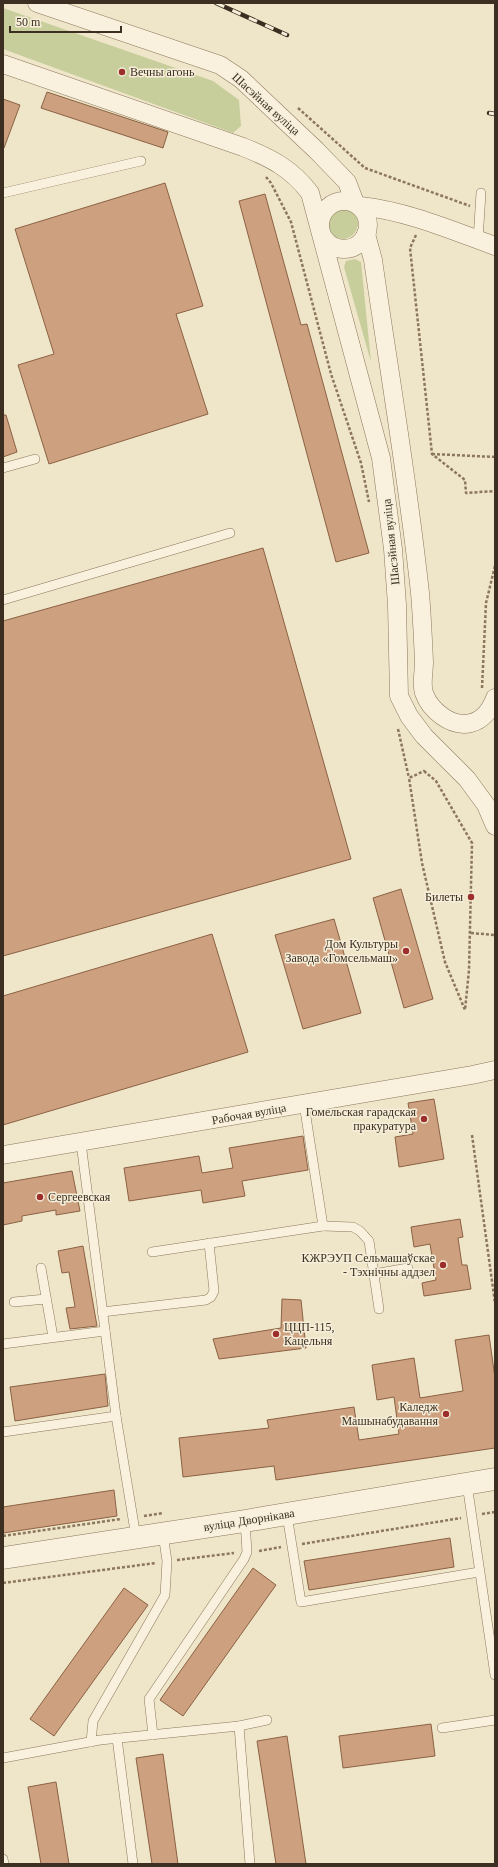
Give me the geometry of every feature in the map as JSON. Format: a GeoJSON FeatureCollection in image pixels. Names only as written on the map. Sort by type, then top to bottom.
{"type":"FeatureCollection","features":[{"type":"Feature","properties":{"kind":"street","name":"Шасэйная вуліца"},"geometry":{"type":"LineString","coordinates":[[37,3],[220,65],[241,79],[316,150],[346,182],[357,205],[368,219],[367,229],[400,439],[420,593],[424,664],[423,691],[430,704],[438,712],[446,719],[460,724],[471,723],[482,718],[492,707],[488,695]]}},
{"type":"Feature","properties":{"kind":"street","name":"Шасэйная вуліца"},"geometry":{"type":"LineString","coordinates":[[3,64],[271,158],[300,180],[310,193],[381,458],[393,549],[398,605],[399,696],[409,716],[424,736],[467,778],[486,805],[495,826]]}},
{"type":"Feature","properties":{"kind":"street","name":"Шасэйная вуліца"},"geometry":{"type":"LineString","coordinates":[[357,205],[341,201],[329,206],[322,214],[320,232],[325,241],[332,247],[340,250],[347,250],[357,247],[362,242],[367,229]]}},
{"type":"Feature","properties":{"kind":"street"},"geometry":{"type":"LineString","coordinates":[[357,205],[381,208],[416,224]]}},
{"type":"Feature","properties":{"kind":"street"},"geometry":{"type":"LineString","coordinates":[[367,229],[393,215],[416,224],[478,240],[495,246]]}},
{"type":"Feature","properties":{"kind":"street","name":"Рабочая вуліца"},"geometry":{"type":"LineString","coordinates":[[3,1155],[81,1143],[495,1070]]}},
{"type":"Feature","properties":{"kind":"street","name":"вуліца Дворнікава"},"geometry":{"type":"LineString","coordinates":[[3,1558],[245,1521],[495,1479]]}},
{"type":"Feature","properties":{"kind":"lane"},"geometry":{"type":"LineString","coordinates":[[3,193],[141,162]]}},
{"type":"Feature","properties":{"kind":"lane"},"geometry":{"type":"LineString","coordinates":[[478,240],[481,193]]}},
{"type":"Feature","properties":{"kind":"lane"},"geometry":{"type":"LineString","coordinates":[[3,468],[35,459]]}},
{"type":"Feature","properties":{"kind":"lane"},"geometry":{"type":"LineString","coordinates":[[3,600],[230,533]]}},
{"type":"Feature","properties":{"kind":"lane"},"geometry":{"type":"LineString","coordinates":[[304,1104],[323,1226]]}},
{"type":"Feature","properties":{"kind":"lane"},"geometry":{"type":"LineString","coordinates":[[81,1143],[116,1416],[136,1537]]}},
{"type":"Feature","properties":{"kind":"lane"},"geometry":{"type":"LineString","coordinates":[[152,1252],[323,1226],[344,1226],[360,1231],[369,1241],[379,1309]]}},
{"type":"Feature","properties":{"kind":"lane"},"geometry":{"type":"LineString","coordinates":[[102,1312],[206,1300],[214,1291],[209,1243]]}},
{"type":"Feature","properties":{"kind":"lane"},"geometry":{"type":"LineString","coordinates":[[41,1268],[52,1337]]}},
{"type":"Feature","properties":{"kind":"lane"},"geometry":{"type":"LineString","coordinates":[[374,1274],[408,1268]]}},
{"type":"Feature","properties":{"kind":"lane"},"geometry":{"type":"LineString","coordinates":[[14,1302],[46,1299]]}},
{"type":"Feature","properties":{"kind":"lane"},"geometry":{"type":"LineString","coordinates":[[3,1344],[105,1331]]}},
{"type":"Feature","properties":{"kind":"lane"},"geometry":{"type":"LineString","coordinates":[[3,1432],[116,1416]]}},
{"type":"Feature","properties":{"kind":"lane"},"geometry":{"type":"LineString","coordinates":[[467,1484],[495,1675]]}},
{"type":"Feature","properties":{"kind":"lane"},"geometry":{"type":"LineString","coordinates":[[287,1514],[300,1602],[479,1572]]}},
{"type":"Feature","properties":{"kind":"lane"},"geometry":{"type":"LineString","coordinates":[[153,1735],[149,1699],[244,1559],[247,1552],[245,1521]]}},
{"type":"Feature","properties":{"kind":"lane"},"geometry":{"type":"LineString","coordinates":[[91,1742],[93,1721],[165,1595],[167,1561],[163,1534]]}},
{"type":"Feature","properties":{"kind":"lane"},"geometry":{"type":"LineString","coordinates":[[3,1758],[117,1738],[239,1726],[267,1720]]}},
{"type":"Feature","properties":{"kind":"lane"},"geometry":{"type":"LineString","coordinates":[[442,1728],[495,1720]]}},
{"type":"Feature","properties":{"kind":"lane"},"geometry":{"type":"LineString","coordinates":[[239,1726],[250,1864]]}},
{"type":"Feature","properties":{"kind":"lane"},"geometry":{"type":"LineString","coordinates":[[117,1738],[132,1864]]}},
{"type":"Feature","properties":{"kind":"lane"},"geometry":{"type":"LineString","coordinates":[[3,1859],[4,1864]]}},
{"type":"Feature","properties":{"kind":"path"},"geometry":{"type":"LineString","coordinates":[[298,108],[365,168],[480,210]]}},
{"type":"Feature","properties":{"kind":"path"},"geometry":{"type":"LineString","coordinates":[[263,173],[271,183],[291,222],[331,374],[361,463],[370,509]]}},
{"type":"Feature","properties":{"kind":"path"},"geometry":{"type":"LineString","coordinates":[[416,224],[410,248],[432,454],[465,480],[466,493],[495,491]]}},
{"type":"Feature","properties":{"kind":"path"},"geometry":{"type":"LineString","coordinates":[[432,454],[495,456]]}},
{"type":"Feature","properties":{"kind":"path"},"geometry":{"type":"LineString","coordinates":[[488,695],[486,603],[495,566]]}},
{"type":"Feature","properties":{"kind":"path"},"geometry":{"type":"LineString","coordinates":[[397,725],[409,778],[422,863],[445,962],[464,1010],[469,970],[471,933],[472,843],[436,781],[424,771],[409,778]]}},
{"type":"Feature","properties":{"kind":"path"},"geometry":{"type":"LineString","coordinates":[[471,933],[495,935]]}},
{"type":"Feature","properties":{"kind":"path"},"geometry":{"type":"LineString","coordinates":[[472,1135],[495,1303]]}},
{"type":"Feature","properties":{"kind":"green space"},"geometry":{"type":"Polygon","coordinates":[[[3,8],[213,81],[239,100],[241,126],[233,133],[3,49],[3,8]]]}},
{"type":"Feature","properties":{"kind":"green space"},"geometry":{"type":"Polygon","coordinates":[[[339,207],[345,207],[355,214],[358,223],[357,229],[351,236],[345,239],[339,239],[329,232],[326,226],[326,220],[333,210],[339,207]]]}},
{"type":"Feature","properties":{"kind":"green space"},"geometry":{"type":"Polygon","coordinates":[[[355,259],[361,262],[371,362],[344,267],[346,261],[355,259]]]}},
{"type":"Feature","properties":{"kind":"building"},"geometry":{"type":"Polygon","coordinates":[[[47,92],[168,132],[163,148],[41,108],[47,92]]]}},
{"type":"Feature","properties":{"kind":"building"},"geometry":{"type":"Polygon","coordinates":[[[3,99],[20,105],[4,148],[3,147],[3,99]]]}},
{"type":"Feature","properties":{"kind":"building"},"geometry":{"type":"Polygon","coordinates":[[[165,183],[203,306],[176,314],[208,414],[49,464],[18,365],[54,354],[15,229],[165,183]]]}},
{"type":"Feature","properties":{"kind":"building"},"geometry":{"type":"Polygon","coordinates":[[[265,194],[301,325],[307,324],[369,553],[336,562],[239,201],[265,194]]]}},
{"type":"Feature","properties":{"kind":"building"},"geometry":{"type":"Polygon","coordinates":[[[3,415],[6,415],[17,452],[3,457],[3,415]]]}},
{"type":"Feature","properties":{"kind":"building"},"geometry":{"type":"Polygon","coordinates":[[[263,548],[351,859],[3,956],[3,621],[263,548]]]}},
{"type":"Feature","properties":{"kind":"building"},"geometry":{"type":"Polygon","coordinates":[[[401,889],[433,999],[404,1008],[373,898],[401,889]]]}},
{"type":"Feature","properties":{"kind":"building"},"geometry":{"type":"Polygon","coordinates":[[[334,919],[361,1013],[303,1029],[275,935],[334,919]]]}},
{"type":"Feature","properties":{"kind":"building"},"geometry":{"type":"Polygon","coordinates":[[[212,934],[248,1052],[3,1125],[3,996],[212,934]]]}},
{"type":"Feature","properties":{"kind":"building","name":"Гомельская гарадская пракуратура"},"geometry":{"type":"Polygon","coordinates":[[[434,1099],[444,1159],[399,1167],[395,1137],[413,1134],[408,1103],[434,1099]]]}},
{"type":"Feature","properties":{"kind":"building"},"geometry":{"type":"Polygon","coordinates":[[[303,1136],[308,1170],[242,1181],[245,1196],[203,1203],[201,1190],[129,1201],[124,1168],[199,1156],[202,1173],[233,1168],[229,1148],[303,1136]]]}},
{"type":"Feature","properties":{"kind":"building","name":"Сергеевская"},"geometry":{"type":"Polygon","coordinates":[[[72,1171],[80,1211],[56,1215],[56,1210],[22,1216],[22,1221],[3,1225],[3,1183],[72,1171]]]}},
{"type":"Feature","properties":{"kind":"building"},"geometry":{"type":"Polygon","coordinates":[[[460,1219],[463,1237],[458,1238],[462,1265],[467,1265],[471,1289],[424,1296],[422,1283],[436,1280],[430,1244],[414,1247],[411,1227],[460,1219]]]}},
{"type":"Feature","properties":{"kind":"building"},"geometry":{"type":"Polygon","coordinates":[[[83,1246],[97,1326],[70,1329],[66,1308],[75,1307],[69,1272],[62,1273],[58,1251],[83,1246]]]}},
{"type":"Feature","properties":{"kind":"building","name":"ЦЦП-115, Кацельня"},"geometry":{"type":"Polygon","coordinates":[[[282,1299],[301,1300],[306,1348],[219,1359],[213,1339],[281,1328],[282,1299]]]}},
{"type":"Feature","properties":{"kind":"building","name":"Каледж Машынабудавання"},"geometry":{"type":"Polygon","coordinates":[[[489,1335],[495,1378],[495,1448],[276,1480],[274,1466],[183,1477],[179,1438],[269,1428],[267,1420],[354,1407],[359,1440],[399,1434],[394,1397],[377,1400],[372,1365],[414,1358],[420,1398],[463,1391],[455,1340],[489,1335]]]}},
{"type":"Feature","properties":{"kind":"building"},"geometry":{"type":"Polygon","coordinates":[[[105,1374],[108,1406],[15,1421],[10,1387],[105,1374]]]}},
{"type":"Feature","properties":{"kind":"building"},"geometry":{"type":"Polygon","coordinates":[[[114,1490],[117,1516],[3,1533],[3,1507],[114,1490]]]}},
{"type":"Feature","properties":{"kind":"building"},"geometry":{"type":"Polygon","coordinates":[[[450,1538],[454,1567],[309,1590],[304,1561],[450,1538]]]}},
{"type":"Feature","properties":{"kind":"building"},"geometry":{"type":"Polygon","coordinates":[[[253,1568],[276,1585],[183,1716],[160,1700],[253,1568]]]}},
{"type":"Feature","properties":{"kind":"building"},"geometry":{"type":"Polygon","coordinates":[[[124,1588],[148,1605],[54,1736],[30,1719],[124,1588]]]}},
{"type":"Feature","properties":{"kind":"building"},"geometry":{"type":"Polygon","coordinates":[[[431,1724],[435,1756],[343,1768],[339,1736],[431,1724]]]}},
{"type":"Feature","properties":{"kind":"building"},"geometry":{"type":"Polygon","coordinates":[[[287,1736],[306,1864],[276,1864],[257,1741],[287,1736]]]}},
{"type":"Feature","properties":{"kind":"building"},"geometry":{"type":"Polygon","coordinates":[[[163,1754],[178,1864],[152,1864],[136,1758],[163,1754]]]}},
{"type":"Feature","properties":{"kind":"building"},"geometry":{"type":"Polygon","coordinates":[[[56,1782],[69,1864],[41,1864],[28,1787],[56,1782]]]}},
{"type":"Feature","properties":{"kind":"railway"},"geometry":{"type":"LineString","coordinates":[[216,3],[287,35]]}},
{"type":"Feature","properties":{"kind":"railway"},"geometry":{"type":"LineString","coordinates":[[489,113],[495,114]]}},
{"type":"Feature","properties":{"kind":"place","name":"Вечны агонь"},"geometry":{"type":"Point","coordinates":[122,72]}},
{"type":"Feature","properties":{"kind":"place","name":"Билеты"},"geometry":{"type":"Point","coordinates":[471,897]}},
{"type":"Feature","properties":{"kind":"place","name":"Дом Культуры Завода «Гомсельмаш»"},"geometry":{"type":"Point","coordinates":[406,951]}},
{"type":"Feature","properties":{"kind":"place","name":"Гомельская гарадская пракуратура"},"geometry":{"type":"Point","coordinates":[424,1119]}},
{"type":"Feature","properties":{"kind":"place","name":"Сергеевская"},"geometry":{"type":"Point","coordinates":[40,1197]}},
{"type":"Feature","properties":{"kind":"place","name":"КЖРЭУП Сельмашаўскае - Тэхнічны аддзел"},"geometry":{"type":"Point","coordinates":[443,1265]}},
{"type":"Feature","properties":{"kind":"place","name":"ЦЦП-115, Кацельня"},"geometry":{"type":"Point","coordinates":[276,1334]}},
{"type":"Feature","properties":{"kind":"place","name":"Каледж Машынабудавання"},"geometry":{"type":"Point","coordinates":[446,1414]}}]}
